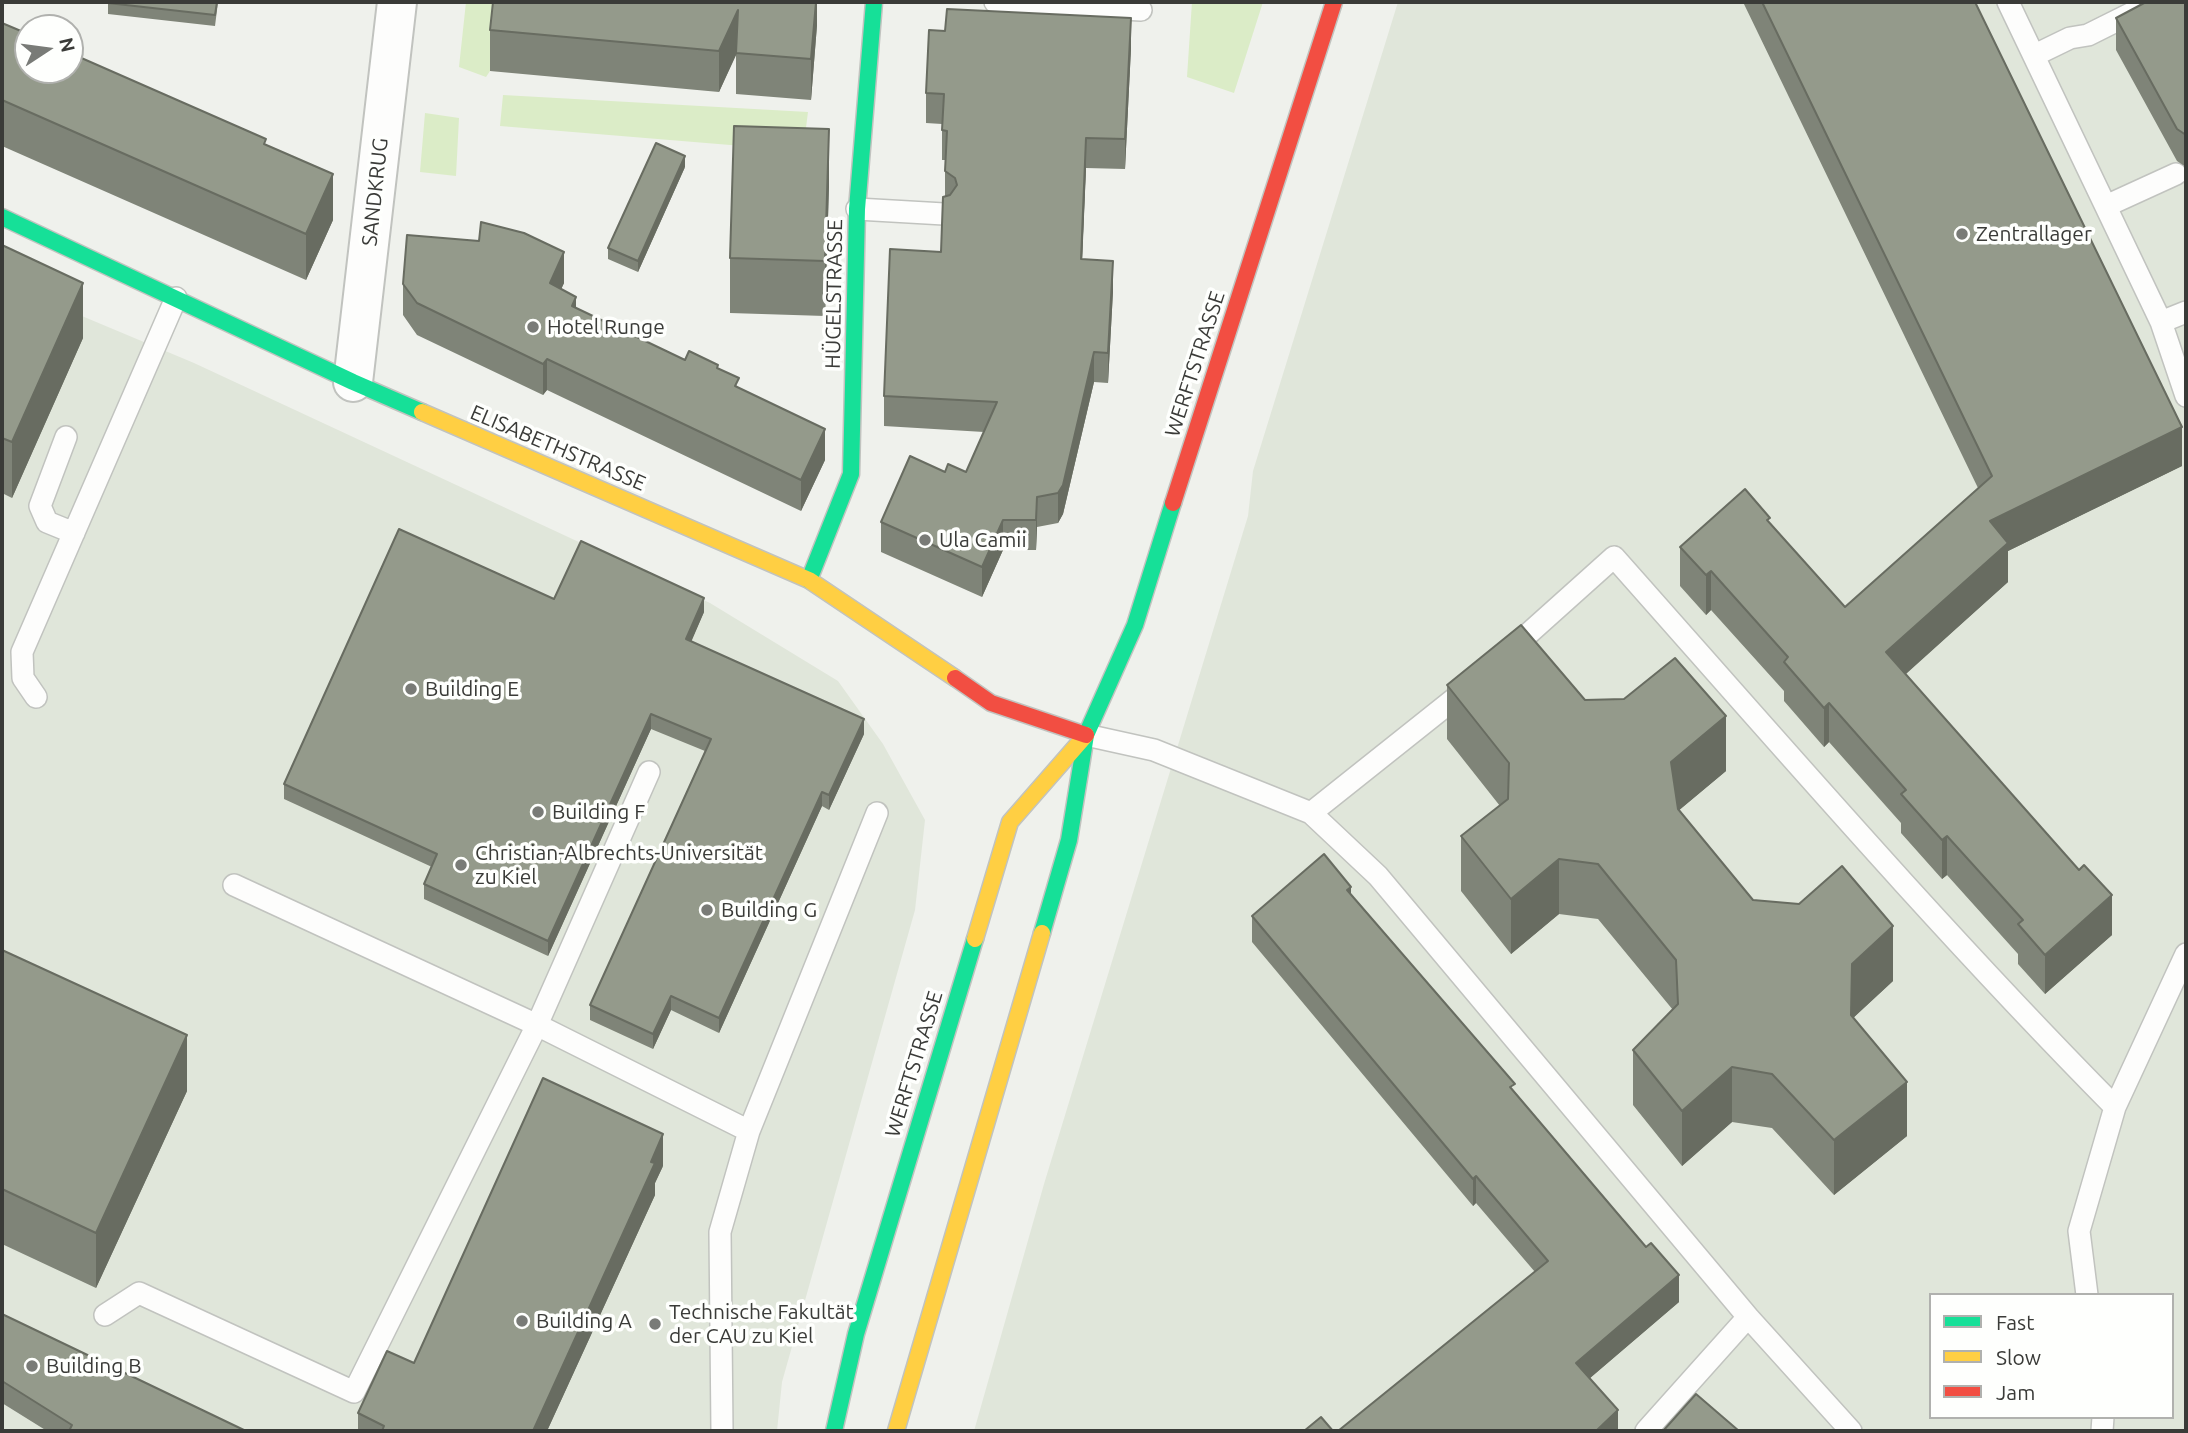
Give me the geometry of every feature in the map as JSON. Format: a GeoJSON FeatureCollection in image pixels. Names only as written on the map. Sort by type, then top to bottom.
{"type":"FeatureCollection","features":[{"type":"Feature","properties":{"kind":"main road","name":"HÜGELSTRASSE"},"geometry":{"type":"LineString","coordinates":[[809,580],[851,474],[857,209],[874,2]]}},
{"type":"Feature","properties":{"kind":"main road","name":"WERFTSTRASSE"},"geometry":{"type":"LineString","coordinates":[[896,1431],[1061,870],[1069,839],[1086,735],[1135,625],[1334,2]]}},
{"type":"Feature","properties":{"kind":"main road","name":"ELISABETHSTRASSE"},"geometry":{"type":"LineString","coordinates":[[2,218],[353,382],[809,580],[991,704],[1086,735]]}},
{"type":"Feature","properties":{"kind":"main road","name":"WERFTSTRASSE"},"geometry":{"type":"LineString","coordinates":[[834,1431],[856,1334],[1010,822],[1086,735]]}},
{"type":"Feature","properties":{"kind":"street","name":"SANDKRUG"},"geometry":{"type":"LineString","coordinates":[[353,382],[397,2]]}},
{"type":"Feature","properties":{"kind":"lane"},"geometry":{"type":"LineString","coordinates":[[995,2],[1141,10]]}},
{"type":"Feature","properties":{"kind":"lane"},"geometry":{"type":"LineString","coordinates":[[2008,2],[2161,322],[2186,396]]}},
{"type":"Feature","properties":{"kind":"lane"},"geometry":{"type":"LineString","coordinates":[[2035,55],[2070,37],[2088,34],[2154,2]]}},
{"type":"Feature","properties":{"kind":"lane"},"geometry":{"type":"LineString","coordinates":[[2106,206],[2176,174]]}},
{"type":"Feature","properties":{"kind":"lane"},"geometry":{"type":"LineString","coordinates":[[857,209],[944,214]]}},
{"type":"Feature","properties":{"kind":"lane"},"geometry":{"type":"LineString","coordinates":[[36,697],[23,678],[22,652],[176,298]]}},
{"type":"Feature","properties":{"kind":"lane"},"geometry":{"type":"LineString","coordinates":[[2161,322],[2186,312]]}},
{"type":"Feature","properties":{"kind":"lane"},"geometry":{"type":"LineString","coordinates":[[66,437],[40,506],[47,522],[74,533]]}},
{"type":"Feature","properties":{"kind":"lane"},"geometry":{"type":"LineString","coordinates":[[1311,813],[1490,668],[1614,557],[1839,811],[2014,1003],[2115,1107]]}},
{"type":"Feature","properties":{"kind":"lane"},"geometry":{"type":"LineString","coordinates":[[1086,735],[1154,750],[1311,813],[1378,876],[1748,1317],[1851,1431]]}},
{"type":"Feature","properties":{"kind":"lane"},"geometry":{"type":"LineString","coordinates":[[105,1315],[139,1293],[354,1392],[537,1025],[649,772]]}},
{"type":"Feature","properties":{"kind":"lane"},"geometry":{"type":"LineString","coordinates":[[722,1431],[720,1232],[749,1132],[877,813]]}},
{"type":"Feature","properties":{"kind":"lane"},"geometry":{"type":"LineString","coordinates":[[234,885],[537,1025],[749,1132]]}},
{"type":"Feature","properties":{"kind":"lane"},"geometry":{"type":"LineString","coordinates":[[2087,1293],[2079,1231],[2115,1107],[2186,954]]}},
{"type":"Feature","properties":{"kind":"lane"},"geometry":{"type":"LineString","coordinates":[[1646,1431],[1748,1317]]}},
{"type":"Feature","properties":{"kind":"shaded area"},"geometry":{"type":"Polygon","coordinates":[[[1398,2],[2186,2],[2186,1431],[974,1431],[1044,1184],[1248,516],[1253,471],[1398,2]]]}},
{"type":"Feature","properties":{"kind":"shaded area","name":"Christian-Albrechts-Universität zu Kiel"},"geometry":{"type":"Polygon","coordinates":[[[2,285],[194,363],[710,603],[838,681],[883,744],[925,820],[915,910],[782,1382],[777,1431],[2,1431],[2,285]]]}},
{"type":"Feature","properties":{"kind":"green space"},"geometry":{"type":"Polygon","coordinates":[[[466,2],[497,2],[490,71],[486,77],[459,67],[466,2]]]}},
{"type":"Feature","properties":{"kind":"green space"},"geometry":{"type":"Polygon","coordinates":[[[1192,2],[1263,2],[1234,93],[1187,77],[1192,2]]]}},
{"type":"Feature","properties":{"kind":"green space"},"geometry":{"type":"Polygon","coordinates":[[[503,95],[808,112],[803,151],[500,126],[503,95]]]}},
{"type":"Feature","properties":{"kind":"green space"},"geometry":{"type":"Polygon","coordinates":[[[425,113],[459,118],[456,176],[420,172],[425,113]]]}},
{"type":"Feature","properties":{"kind":"building"},"geometry":{"type":"Polygon","coordinates":[[[108,2],[217,2],[215,15],[108,2]]]}},
{"type":"Feature","properties":{"kind":"building"},"geometry":{"type":"Polygon","coordinates":[[[493,2],[816,2],[811,59],[736,53],[738,10],[719,51],[490,30],[493,2]]]}},
{"type":"Feature","properties":{"kind":"building"},"geometry":{"type":"Polygon","coordinates":[[[1762,2],[1975,2],[2182,427],[1990,521],[2008,543],[1886,652],[2079,870],[2084,865],[2112,895],[2045,955],[2018,924],[2023,920],[1947,836],[1942,840],[1901,794],[1906,790],[1829,703],[1824,708],[1784,662],[1788,657],[1711,571],[1706,575],[1680,547],[1745,489],[1770,518],[1767,520],[1845,607],[1992,476],[1762,2]]]}},
{"type":"Feature","properties":{"kind":"building"},"geometry":{"type":"Polygon","coordinates":[[[2146,2],[2186,2],[2186,135],[2177,129],[2116,18],[2146,2]]]}},
{"type":"Feature","properties":{"kind":"building"},"geometry":{"type":"Polygon","coordinates":[[[947,9],[1131,18],[1125,139],[1086,138],[1081,259],[1113,261],[1108,353],[1094,352],[1063,485],[1058,493],[1037,497],[1036,520],[1003,520],[982,567],[881,522],[910,456],[945,472],[948,464],[966,472],[997,402],[884,396],[890,249],[941,252],[943,197],[950,195],[957,185],[955,178],[945,171],[947,131],[942,130],[944,94],[926,93],[929,30],[945,31],[947,9]]]}},
{"type":"Feature","properties":{"kind":"building"},"geometry":{"type":"Polygon","coordinates":[[[2,23],[14,28],[14,84],[84,84],[84,59],[266,139],[264,144],[333,174],[306,234],[2,100],[2,23]]]}},
{"type":"Feature","properties":{"kind":"building"},"geometry":{"type":"Polygon","coordinates":[[[734,126],[829,129],[825,261],[730,258],[734,126]]]}},
{"type":"Feature","properties":{"kind":"building"},"geometry":{"type":"Polygon","coordinates":[[[656,143],[685,156],[638,261],[608,248],[656,143]]]}},
{"type":"Feature","properties":{"kind":"building"},"geometry":{"type":"Polygon","coordinates":[[[481,222],[524,233],[564,252],[550,283],[576,297],[572,306],[685,360],[689,351],[718,365],[717,368],[739,378],[735,386],[825,429],[801,480],[547,359],[543,364],[417,303],[403,284],[407,235],[479,241],[481,222]]]}},
{"type":"Feature","properties":{"kind":"building"},"geometry":{"type":"Polygon","coordinates":[[[2,245],[83,283],[12,442],[2,438],[2,245]]]}},
{"type":"Feature","properties":{"kind":"building"},"geometry":{"type":"Polygon","coordinates":[[[399,529],[554,599],[581,541],[704,598],[686,639],[864,719],[829,795],[822,792],[719,1018],[671,996],[653,1034],[590,1005],[711,739],[651,714],[548,941],[424,884],[437,854],[284,784],[399,529]]]}},
{"type":"Feature","properties":{"kind":"building"},"geometry":{"type":"Polygon","coordinates":[[[1521,625],[1585,700],[1624,699],[1675,658],[1726,716],[1671,762],[1678,809],[1753,900],[1799,904],[1842,866],[1893,926],[1852,964],[1851,1015],[1907,1082],[1834,1140],[1772,1074],[1732,1067],[1682,1111],[1633,1050],[1678,1004],[1676,960],[1598,864],[1559,859],[1511,899],[1461,836],[1508,799],[1509,763],[1447,685],[1521,625]]]}},
{"type":"Feature","properties":{"kind":"building"},"geometry":{"type":"Polygon","coordinates":[[[1324,854],[1351,887],[1347,890],[1515,1084],[1510,1087],[1646,1247],[1651,1243],[1679,1275],[1576,1363],[1618,1410],[1596,1431],[1338,1431],[1548,1261],[1476,1176],[1473,1179],[1252,916],[1324,854]]]}},
{"type":"Feature","properties":{"kind":"building"},"geometry":{"type":"Polygon","coordinates":[[[2,950],[187,1035],[96,1233],[2,1189],[2,950]]]}},
{"type":"Feature","properties":{"kind":"building","name":"Building A"},"geometry":{"type":"Polygon","coordinates":[[[543,1078],[663,1134],[651,1162],[655,1163],[533,1431],[382,1431],[384,1426],[358,1413],[387,1351],[414,1363],[543,1078]]]}},
{"type":"Feature","properties":{"kind":"building","name":"Building B"},"geometry":{"type":"Polygon","coordinates":[[[2,1314],[246,1431],[69,1431],[72,1425],[2,1381],[2,1314]]]}},
{"type":"Feature","properties":{"kind":"building"},"geometry":{"type":"Polygon","coordinates":[[[1696,1394],[1739,1431],[1663,1431],[1696,1394]]]}},
{"type":"Feature","properties":{"kind":"building"},"geometry":{"type":"Polygon","coordinates":[[[1321,1417],[1333,1431],[1304,1431],[1321,1417]]]}},
{"type":"Feature","properties":{"kind":"traffic: fast"},"geometry":{"type":"LineString","coordinates":[[809,580],[851,474],[857,209],[874,2]]}},
{"type":"Feature","properties":{"kind":"traffic: fast"},"geometry":{"type":"LineString","coordinates":[[2,217],[422,412]]}},
{"type":"Feature","properties":{"kind":"traffic: fast"},"geometry":{"type":"LineString","coordinates":[[1042,933],[1069,840],[1086,735],[1135,625],[1173,503]]}},
{"type":"Feature","properties":{"kind":"traffic: fast"},"geometry":{"type":"LineString","coordinates":[[834,1431],[856,1334],[975,939]]}},
{"type":"Feature","properties":{"kind":"traffic: slow"},"geometry":{"type":"LineString","coordinates":[[422,412],[809,580],[955,678]]}},
{"type":"Feature","properties":{"kind":"traffic: slow"},"geometry":{"type":"LineString","coordinates":[[975,939],[1010,822],[1086,735]]}},
{"type":"Feature","properties":{"kind":"traffic: slow"},"geometry":{"type":"LineString","coordinates":[[896,1431],[1042,933]]}},
{"type":"Feature","properties":{"kind":"traffic: jam"},"geometry":{"type":"LineString","coordinates":[[1173,503],[1334,2]]}},
{"type":"Feature","properties":{"kind":"traffic: jam"},"geometry":{"type":"LineString","coordinates":[[955,678],[991,703],[1086,735]]}},
{"type":"Feature","properties":{"kind":"place","name":"Zentrallager"},"geometry":{"type":"Point","coordinates":[1962,234]}},
{"type":"Feature","properties":{"kind":"place","name":"Hotel Runge"},"geometry":{"type":"Point","coordinates":[533,327]}},
{"type":"Feature","properties":{"kind":"place","name":"Ula Camii"},"geometry":{"type":"Point","coordinates":[925,540]}},
{"type":"Feature","properties":{"kind":"place","name":"Building E"},"geometry":{"type":"Point","coordinates":[411,689]}},
{"type":"Feature","properties":{"kind":"place","name":"Building F"},"geometry":{"type":"Point","coordinates":[538,812]}},
{"type":"Feature","properties":{"kind":"place","name":"Christian-Albrechts-Universität zu Kiel"},"geometry":{"type":"Point","coordinates":[461,865]}},
{"type":"Feature","properties":{"kind":"place","name":"Building G"},"geometry":{"type":"Point","coordinates":[707,910]}},
{"type":"Feature","properties":{"kind":"place","name":"Building A"},"geometry":{"type":"Point","coordinates":[522,1321]}},
{"type":"Feature","properties":{"kind":"place","name":"Technische Fakultät der CAU zu Kiel"},"geometry":{"type":"Point","coordinates":[655,1324]}},
{"type":"Feature","properties":{"kind":"place","name":"Building B"},"geometry":{"type":"Point","coordinates":[32,1366]}}]}
